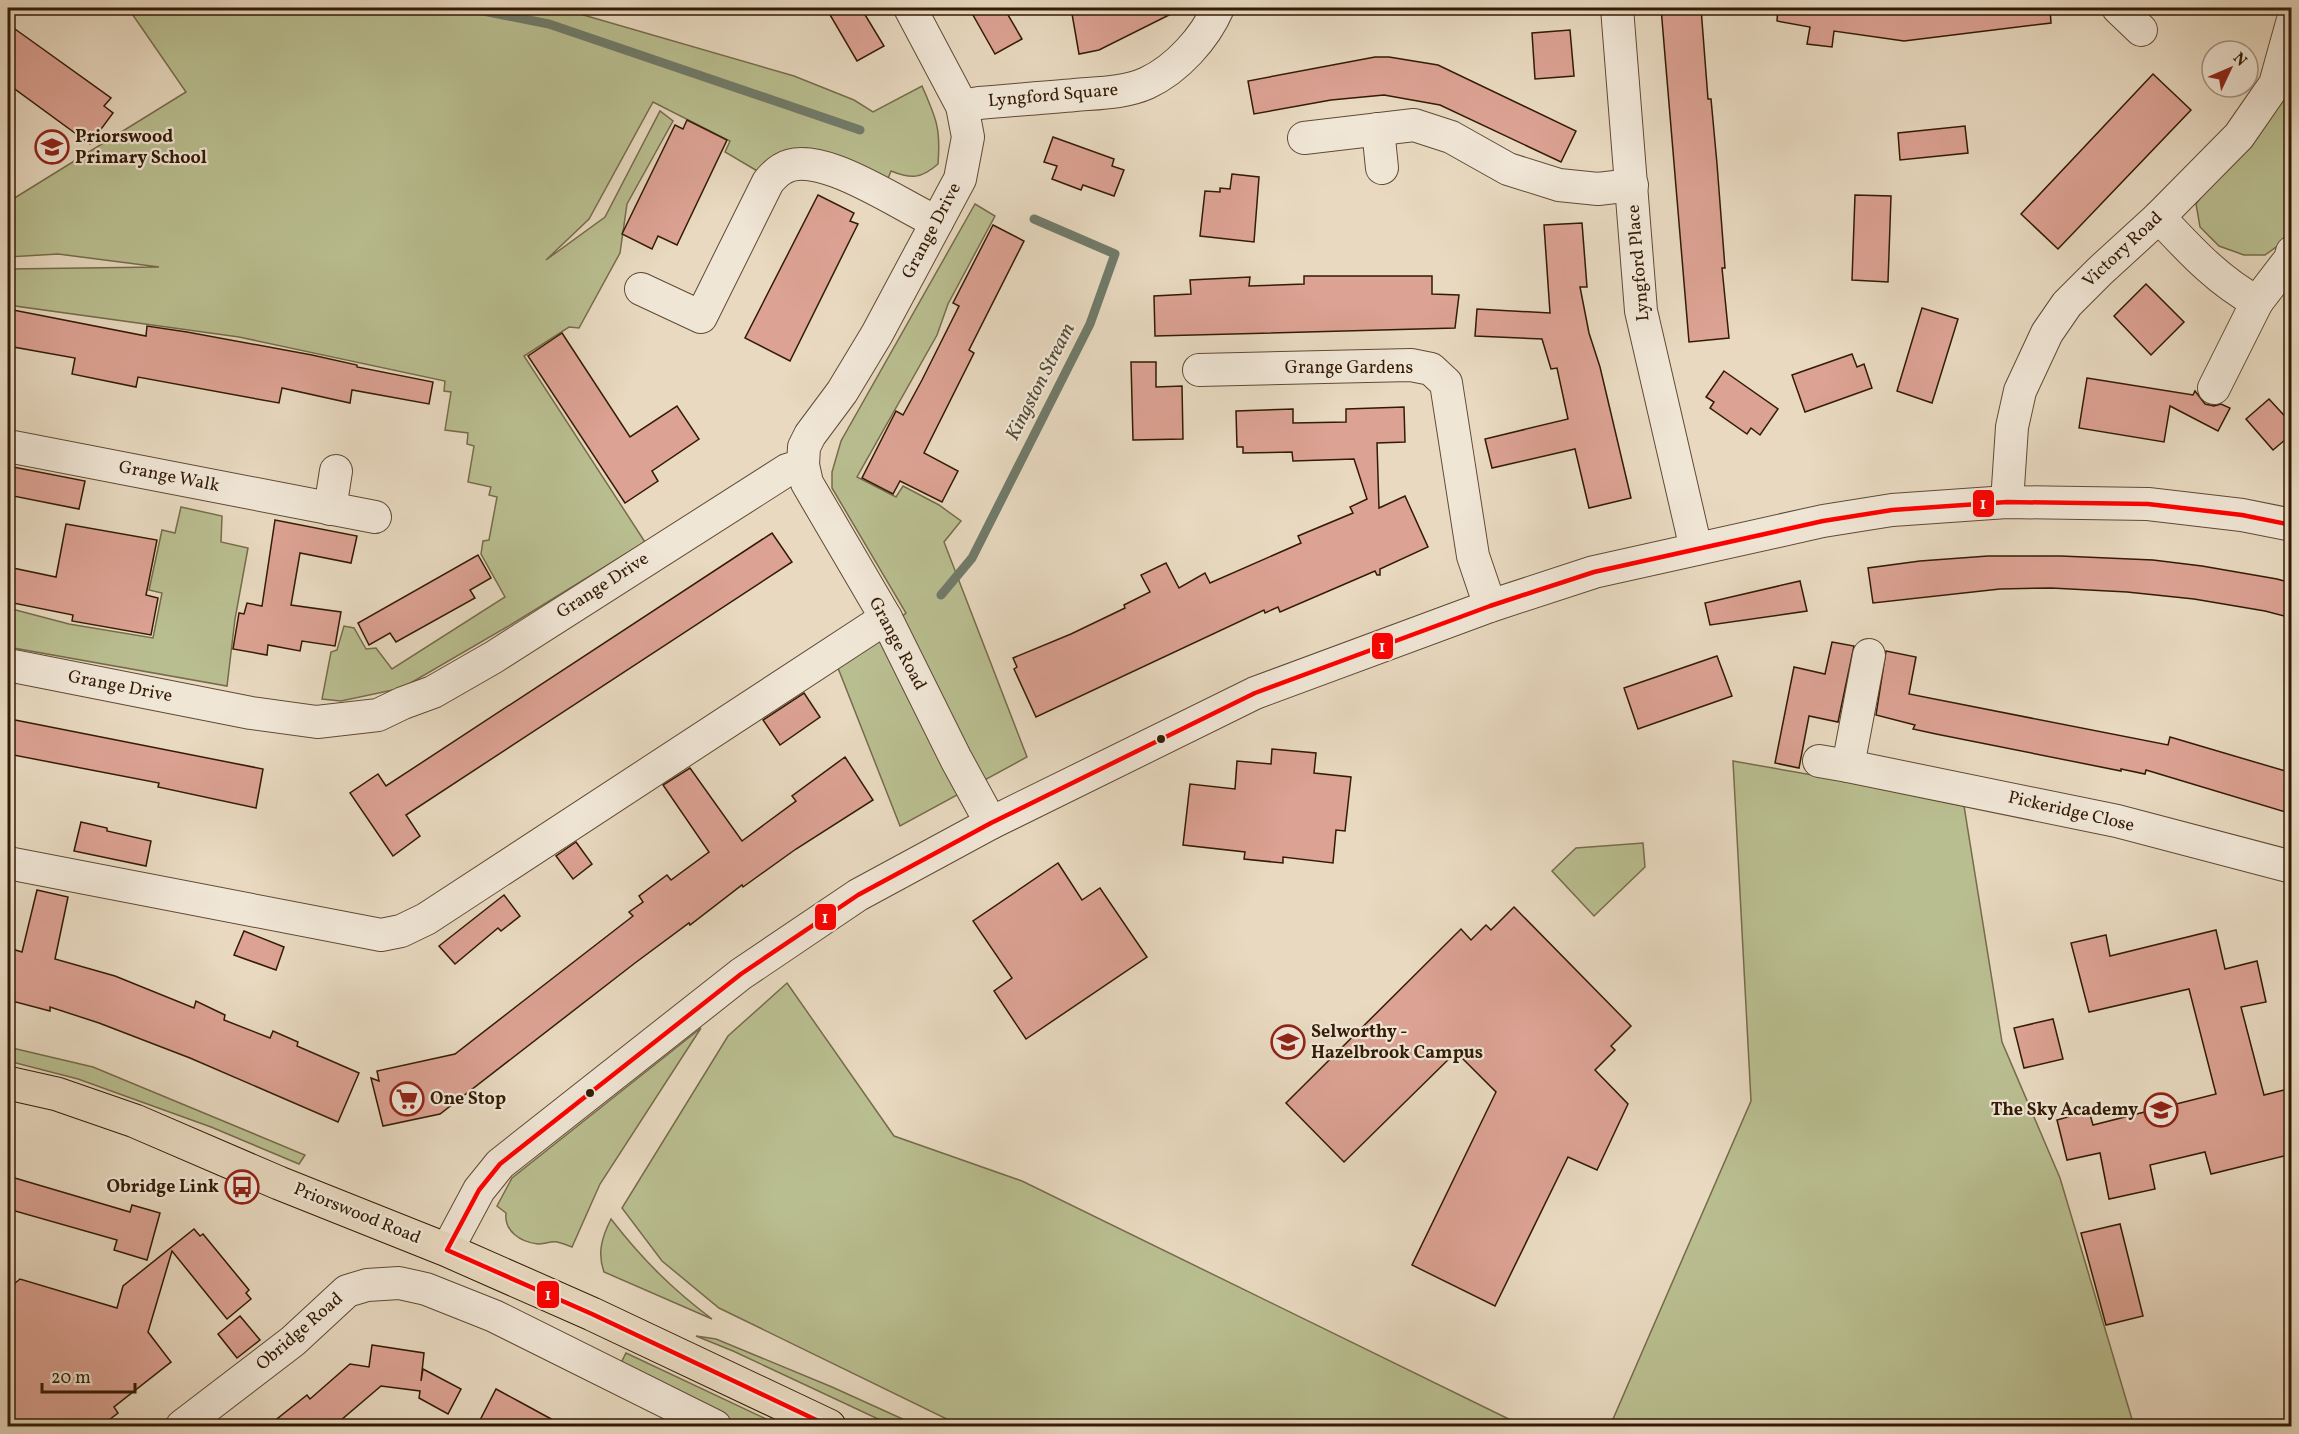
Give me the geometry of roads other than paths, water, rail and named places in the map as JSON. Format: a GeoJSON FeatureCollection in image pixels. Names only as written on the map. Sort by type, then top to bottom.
{"type":"FeatureCollection","features":[{"type":"Feature","properties":{"kind":"main road","name":"Priorswood Road"},"geometry":{"type":"LineString","coordinates":[[8,1083],[57,1094],[135,1121],[279,1183],[447,1250],[602,1318],[829,1426]]}},
{"type":"Feature","properties":{"kind":"street","name":"Grange Drive"},"geometry":{"type":"LineString","coordinates":[[8,665],[251,713],[317,722],[378,715],[433,692],[483,663],[787,470],[803,465],[804,447],[810,435],[842,392],[877,334],[960,179],[968,137],[962,106],[910,8]]}},
{"type":"Feature","properties":{"kind":"street","name":"Lyngford Square"},"geometry":{"type":"LineString","coordinates":[[962,106],[1117,92],[1146,83],[1170,70],[1189,50],[1213,19],[1218,8]]}},
{"type":"Feature","properties":{"kind":"street","name":"Lyngford Place"},"geometry":{"type":"LineString","coordinates":[[1617,8],[1641,310],[1696,549]]}},
{"type":"Feature","properties":{"kind":"street"},"geometry":{"type":"LineString","coordinates":[[2118,8],[2141,30]]}},
{"type":"Feature","properties":{"kind":"street","name":"Victory Road"},"geometry":{"type":"LineString","coordinates":[[2007,502],[2012,427],[2020,391],[2047,333],[2067,304],[2159,217],[2239,136],[2275,84],[2292,23]]}},
{"type":"Feature","properties":{"kind":"street"},"geometry":{"type":"LineString","coordinates":[[1304,138],[1414,125],[1450,137],[1508,169],[1559,185],[1598,189],[1632,185]]}},
{"type":"Feature","properties":{"kind":"street"},"geometry":{"type":"LineString","coordinates":[[1378,129],[1382,168]]}},
{"type":"Feature","properties":{"kind":"street"},"geometry":{"type":"LineString","coordinates":[[640,288],[701,317],[768,182],[783,168],[801,163],[822,166],[845,174],[937,222]]}},
{"type":"Feature","properties":{"kind":"street"},"geometry":{"type":"LineString","coordinates":[[2159,217],[2201,262],[2240,293],[2257,302]]}},
{"type":"Feature","properties":{"kind":"street"},"geometry":{"type":"LineString","coordinates":[[2214,388],[2257,302],[2290,259],[2292,252]]}},
{"type":"Feature","properties":{"kind":"street","name":"Grange Gardens"},"geometry":{"type":"LineString","coordinates":[[1199,370],[1412,365],[1431,369],[1446,383],[1473,556],[1490,606]]}},
{"type":"Feature","properties":{"kind":"street","name":"Grange Walk"},"geometry":{"type":"LineString","coordinates":[[8,446],[375,517]]}},
{"type":"Feature","properties":{"kind":"street","name":"Grange Road"},"geometry":{"type":"LineString","coordinates":[[803,465],[807,483],[886,618],[956,759],[991,823]]}},
{"type":"Feature","properties":{"kind":"street"},"geometry":{"type":"LineString","coordinates":[[330,509],[336,471]]}},
{"type":"Feature","properties":{"kind":"street"},"geometry":{"type":"LineString","coordinates":[[447,1250],[479,1191],[500,1164],[741,974],[858,895],[991,823],[1255,693],[1490,606],[1594,572],[1834,519],[1892,510],[2007,502],[2148,504],[2242,515],[2292,525]]}},
{"type":"Feature","properties":{"kind":"street"},"geometry":{"type":"LineString","coordinates":[[8,863],[381,935],[401,931],[426,920],[886,618]]}},
{"type":"Feature","properties":{"kind":"street","name":"Pickeridge Close"},"geometry":{"type":"LineString","coordinates":[[1869,655],[1834,764],[2117,821],[2292,867]]}},
{"type":"Feature","properties":{"kind":"street","name":"Obridge Road"},"geometry":{"type":"LineString","coordinates":[[182,1426],[293,1341],[347,1291],[367,1285],[399,1283],[426,1289],[494,1316],[715,1426]]}},
{"type":"Feature","properties":{"kind":"waterway","name":"Kingston Stream"},"geometry":{"type":"LineString","coordinates":[[468,8],[549,24],[860,130]]}},
{"type":"Feature","properties":{"kind":"waterway","name":"Kingston Stream"},"geometry":{"type":"LineString","coordinates":[[941,595],[972,558],[1090,324],[1115,254],[1034,219]]}},
{"type":"Feature","properties":{"kind":"place","name":"Priorswood Primary School"},"geometry":{"type":"Point","coordinates":[52,147]}},
{"type":"Feature","properties":{"kind":"place","name":"Selworthy - Hazelbrook Campus"},"geometry":{"type":"Point","coordinates":[1288,1042]}},
{"type":"Feature","properties":{"kind":"place","name":"One Stop"},"geometry":{"type":"Point","coordinates":[407,1099]}},
{"type":"Feature","properties":{"kind":"place","name":"The Sky Academy"},"geometry":{"type":"Point","coordinates":[2161,1110]}},
{"type":"Feature","properties":{"kind":"place","name":"Obridge Link"},"geometry":{"type":"Point","coordinates":[242,1187]}}]}
